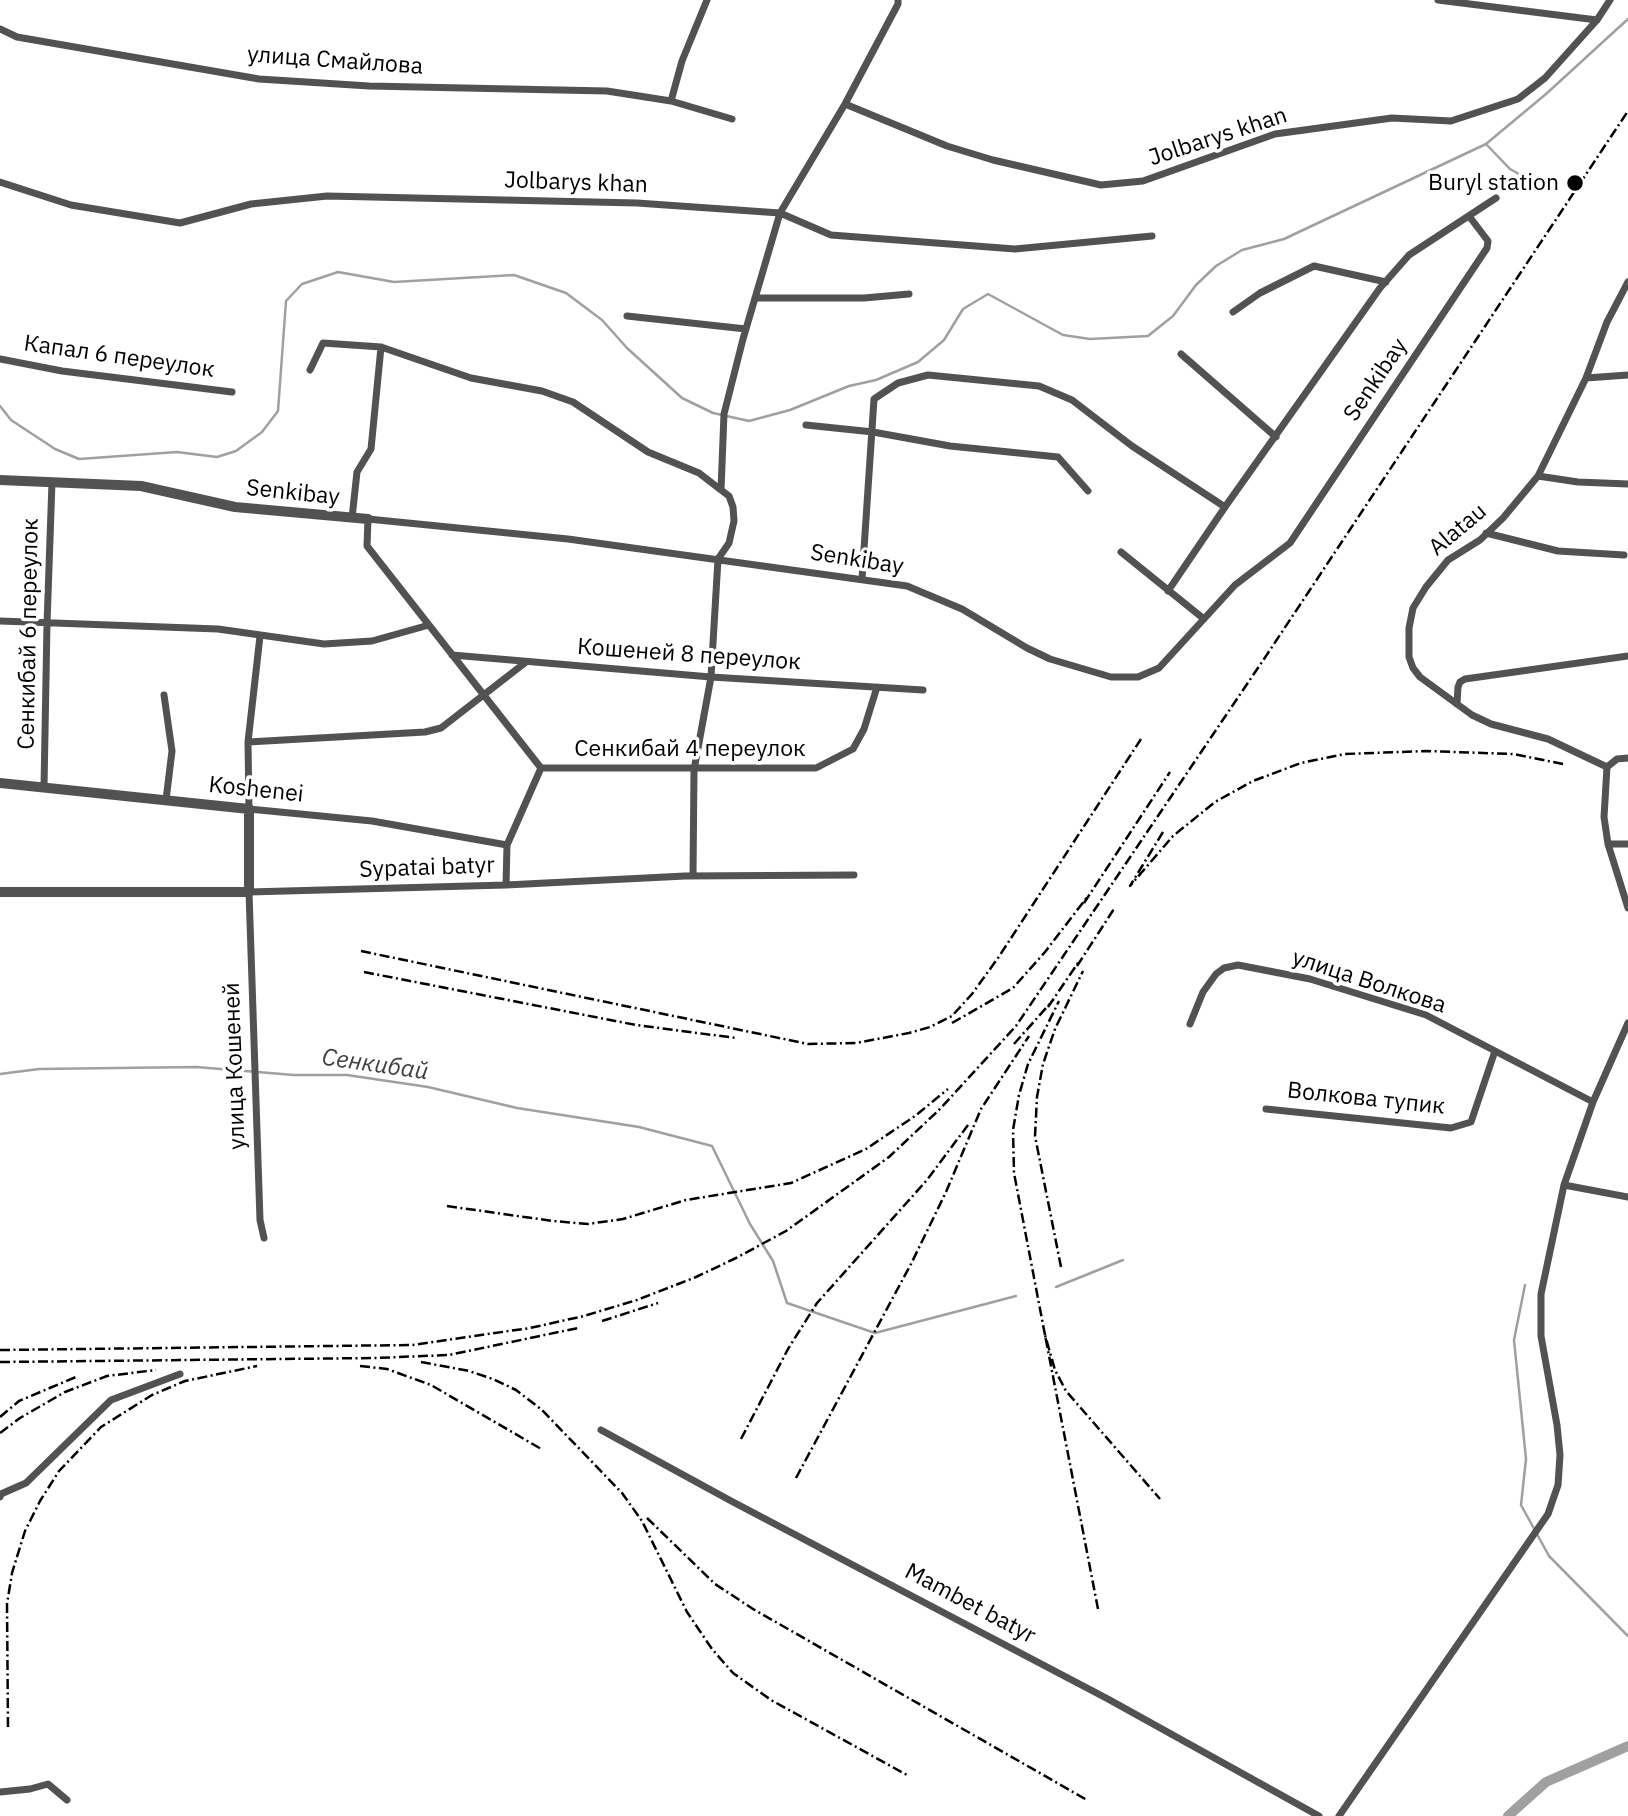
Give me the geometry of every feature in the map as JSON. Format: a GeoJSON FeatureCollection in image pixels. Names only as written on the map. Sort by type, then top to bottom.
{"type":"FeatureCollection","features":[{"type":"Feature","properties":{"kind":"street"},"geometry":{"type":"LineString","coordinates":[[671,101],[682,61],[707,0]]}},
{"type":"Feature","properties":{"kind":"street"},"geometry":{"type":"LineString","coordinates":[[721,490],[724,414],[780,213],[845,104],[898,0]]}},
{"type":"Feature","properties":{"kind":"street"},"geometry":{"type":"LineString","coordinates":[[1438,0],[1597,20]]}},
{"type":"Feature","properties":{"kind":"street","name":"Jolbarys khan"},"geometry":{"type":"LineString","coordinates":[[845,104],[947,146],[993,160],[1101,185],[1143,181],[1275,134],[1392,118],[1451,121],[1518,99],[1545,78],[1597,20],[1610,0]]}},
{"type":"Feature","properties":{"kind":"street","name":"улица Смайлова"},"geometry":{"type":"LineString","coordinates":[[0,29],[17,37],[259,79],[369,86],[607,90],[671,101],[732,119]]}},
{"type":"Feature","properties":{"kind":"street","name":"Jolbarys khan"},"geometry":{"type":"LineString","coordinates":[[0,181],[71,205],[180,223],[251,204],[327,196],[638,203],[780,213],[831,235],[1015,249],[1152,236]]}},
{"type":"Feature","properties":{"kind":"street"},"geometry":{"type":"LineString","coordinates":[[1168,592],[1385,282],[1409,255],[1496,198]]}},
{"type":"Feature","properties":{"kind":"street","name":"Senkibay"},"geometry":{"type":"LineString","coordinates":[[0,480],[141,486],[235,507],[568,539],[907,586],[962,609],[1050,659],[1111,677],[1138,677],[1159,668],[1235,585],[1290,543],[1487,248],[1488,241],[1469,216]]}},
{"type":"Feature","properties":{"kind":"street"},"geometry":{"type":"LineString","coordinates":[[1233,312],[1260,293],[1314,266],[1385,282]]}},
{"type":"Feature","properties":{"kind":"street","name":"Alatau"},"geometry":{"type":"LineString","coordinates":[[1607,767],[1548,739],[1491,724],[1457,704],[1420,677],[1413,668],[1409,657],[1409,628],[1413,608],[1448,560],[1503,518],[1538,476],[1586,379],[1607,322],[1628,282]]}},
{"type":"Feature","properties":{"kind":"street"},"geometry":{"type":"LineString","coordinates":[[757,298],[864,298],[909,294]]}},
{"type":"Feature","properties":{"kind":"street"},"geometry":{"type":"LineString","coordinates":[[627,316],[746,329]]}},
{"type":"Feature","properties":{"kind":"street"},"geometry":{"type":"LineString","coordinates":[[310,370],[323,343],[381,348],[471,378],[542,391],[573,402],[648,453],[699,473],[729,496],[734,521],[729,543],[718,559],[711,677],[694,770],[692,876]]}},
{"type":"Feature","properties":{"kind":"street"},"geometry":{"type":"LineString","coordinates":[[352,518],[357,472],[371,449],[381,348]]}},
{"type":"Feature","properties":{"kind":"street"},"geometry":{"type":"LineString","coordinates":[[1181,354],[1276,437]]}},
{"type":"Feature","properties":{"kind":"street","name":"Капал 6 переулок"},"geometry":{"type":"LineString","coordinates":[[0,359],[62,371],[232,392]]}},
{"type":"Feature","properties":{"kind":"street"},"geometry":{"type":"LineString","coordinates":[[862,579],[874,399],[898,383],[928,375],[1040,386],[1072,400],[1132,446],[1225,507]]}},
{"type":"Feature","properties":{"kind":"street"},"geometry":{"type":"LineString","coordinates":[[1586,379],[1628,375]]}},
{"type":"Feature","properties":{"kind":"street"},"geometry":{"type":"LineString","coordinates":[[806,425],[873,432],[950,446],[1058,457],[1088,491]]}},
{"type":"Feature","properties":{"kind":"street"},"geometry":{"type":"LineString","coordinates":[[1538,476],[1578,482],[1628,484]]}},
{"type":"Feature","properties":{"kind":"street","name":"Сенкибай 6 переулок"},"geometry":{"type":"LineString","coordinates":[[44,787],[52,482]]}},
{"type":"Feature","properties":{"kind":"street"},"geometry":{"type":"LineString","coordinates":[[368,519],[367,546],[541,768],[507,845],[506,885]]}},
{"type":"Feature","properties":{"kind":"street"},"geometry":{"type":"LineString","coordinates":[[1486,533],[1558,551],[1623,555]]}},
{"type":"Feature","properties":{"kind":"street"},"geometry":{"type":"LineString","coordinates":[[1121,552],[1204,619]]}},
{"type":"Feature","properties":{"kind":"street"},"geometry":{"type":"LineString","coordinates":[[0,621],[218,629],[324,645],[372,642],[429,625]]}},
{"type":"Feature","properties":{"kind":"street"},"geometry":{"type":"LineString","coordinates":[[249,892],[248,742],[260,636]]}},
{"type":"Feature","properties":{"kind":"street","name":"Кошеней 8 переулок"},"geometry":{"type":"LineString","coordinates":[[452,655],[711,677],[923,690]]}},
{"type":"Feature","properties":{"kind":"street"},"geometry":{"type":"LineString","coordinates":[[1457,704],[1458,687],[1465,679],[1628,656]]}},
{"type":"Feature","properties":{"kind":"street"},"geometry":{"type":"LineString","coordinates":[[248,742],[425,732],[441,728],[526,662]]}},
{"type":"Feature","properties":{"kind":"street","name":"Сенкибай 4 переулок"},"geometry":{"type":"LineString","coordinates":[[541,768],[816,768],[853,749],[864,729],[877,687]]}},
{"type":"Feature","properties":{"kind":"street"},"geometry":{"type":"LineString","coordinates":[[164,695],[172,751],[166,800]]}},
{"type":"Feature","properties":{"kind":"street"},"geometry":{"type":"LineString","coordinates":[[1628,758],[1617,759],[1607,767],[1604,817],[1608,844],[1628,908]]}},
{"type":"Feature","properties":{"kind":"street","name":"Koshenei"},"geometry":{"type":"LineString","coordinates":[[0,783],[372,821],[507,845]]}},
{"type":"Feature","properties":{"kind":"street"},"geometry":{"type":"LineString","coordinates":[[1608,844],[1628,844]]}},
{"type":"Feature","properties":{"kind":"street","name":"Sypatai batyr"},"geometry":{"type":"LineString","coordinates":[[0,891],[249,892],[506,885],[692,876],[854,875]]}},
{"type":"Feature","properties":{"kind":"street","name":"улица Кошеней"},"geometry":{"type":"LineString","coordinates":[[249,892],[260,1220],[264,1238]]}},
{"type":"Feature","properties":{"kind":"street","name":"улица Волкова"},"geometry":{"type":"LineString","coordinates":[[1190,1024],[1203,992],[1216,974],[1224,968],[1238,965],[1310,979],[1426,1015],[1593,1102]]}},
{"type":"Feature","properties":{"kind":"street"},"geometry":{"type":"LineString","coordinates":[[1339,1816],[1548,1514],[1558,1485],[1558,1435],[1541,1336],[1541,1294],[1564,1185],[1593,1102],[1628,1025]]}},
{"type":"Feature","properties":{"kind":"street","name":"Волкова тупик"},"geometry":{"type":"LineString","coordinates":[[1266,1109],[1451,1128],[1471,1122],[1495,1051]]}},
{"type":"Feature","properties":{"kind":"street"},"geometry":{"type":"LineString","coordinates":[[1564,1185],[1628,1197]]}},
{"type":"Feature","properties":{"kind":"street"},"geometry":{"type":"LineString","coordinates":[[0,1497],[1,1494],[26,1483],[111,1400],[180,1374]]}},
{"type":"Feature","properties":{"kind":"street","name":"Mambet batyr"},"geometry":{"type":"LineString","coordinates":[[601,1430],[1108,1699],[1319,1816]]}},
{"type":"Feature","properties":{"kind":"street"},"geometry":{"type":"LineString","coordinates":[[0,1791],[30,1789],[48,1784],[67,1800]]}},
{"type":"Feature","properties":{"kind":"waterway"},"geometry":{"type":"LineString","coordinates":[[0,406],[11,420],[55,449],[79,459],[177,452],[217,457],[236,451],[262,432],[278,411],[286,301],[302,284],[338,272],[394,282],[514,275],[566,293],[602,320],[627,348],[682,398],[713,413],[749,421],[790,410],[849,386],[876,380],[918,362],[944,340],[963,309],[988,294],[1063,335],[1090,339],[1148,336],[1173,316],[1196,285],[1216,266],[1242,250],[1284,239],[1486,144],[1546,94],[1628,19]]}},
{"type":"Feature","properties":{"kind":"waterway"},"geometry":{"type":"LineString","coordinates":[[1486,144],[1510,169],[1526,178]]}},
{"type":"Feature","properties":{"kind":"waterway","name":"Сенкибай"},"geometry":{"type":"LineString","coordinates":[[0,1074],[39,1069],[196,1067],[294,1075],[347,1075],[428,1087],[517,1108],[639,1127],[712,1146],[750,1224],[773,1261],[787,1303],[875,1333],[1016,1296]]}},
{"type":"Feature","properties":{"kind":"waterway"},"geometry":{"type":"LineString","coordinates":[[1056,1287],[1123,1260]]}},
{"type":"Feature","properties":{"kind":"waterway"},"geometry":{"type":"LineString","coordinates":[[1525,1285],[1514,1340],[1526,1459],[1521,1505],[1549,1556],[1628,1636]]}},
{"type":"Feature","properties":{"kind":"waterway"},"geometry":{"type":"LineString","coordinates":[[1508,1816],[1546,1782],[1628,1746]]}},
{"type":"Feature","properties":{"kind":"railway"},"geometry":{"type":"LineString","coordinates":[[0,1350],[412,1345],[530,1328],[637,1300],[736,1258],[786,1231],[889,1157],[940,1109],[1016,1026],[1264,659],[1628,111]]}},
{"type":"Feature","properties":{"kind":"railway"},"geometry":{"type":"LineString","coordinates":[[361,951],[808,1044],[856,1043],[909,1033],[930,1027],[952,1016],[972,994],[1141,739]]}},
{"type":"Feature","properties":{"kind":"railway"},"geometry":{"type":"LineString","coordinates":[[1163,832],[1130,886],[1173,836],[1215,802],[1253,781],[1301,763],[1345,754],[1426,751],[1513,754],[1563,764]]}},
{"type":"Feature","properties":{"kind":"railway"},"geometry":{"type":"LineString","coordinates":[[1084,903],[1170,772]]}},
{"type":"Feature","properties":{"kind":"railway"},"geometry":{"type":"LineString","coordinates":[[952,1023],[1013,988],[1088,896]]}},
{"type":"Feature","properties":{"kind":"railway"},"geometry":{"type":"LineString","coordinates":[[1077,966],[1114,909]]}},
{"type":"Feature","properties":{"kind":"railway"},"geometry":{"type":"LineString","coordinates":[[1048,1007],[1080,960]]}},
{"type":"Feature","properties":{"kind":"railway"},"geometry":{"type":"LineString","coordinates":[[1061,1267],[1035,1136],[1037,1097],[1043,1064],[1055,1029],[1083,971]]}},
{"type":"Feature","properties":{"kind":"railway"},"geometry":{"type":"LineString","coordinates":[[364,972],[636,1025],[736,1038]]}},
{"type":"Feature","properties":{"kind":"railway"},"geometry":{"type":"LineString","coordinates":[[1014,1044],[1054,999]]}},
{"type":"Feature","properties":{"kind":"railway"},"geometry":{"type":"LineString","coordinates":[[1045,1335],[1014,1173],[1013,1130],[1028,1064],[1059,1001]]}},
{"type":"Feature","properties":{"kind":"railway"},"geometry":{"type":"LineString","coordinates":[[796,1478],[911,1264],[946,1192],[981,1109],[1029,1036]]}},
{"type":"Feature","properties":{"kind":"railway"},"geometry":{"type":"LineString","coordinates":[[447,1206],[588,1224],[623,1219],[686,1200],[791,1183],[866,1149],[915,1116],[948,1089]]}},
{"type":"Feature","properties":{"kind":"railway"},"geometry":{"type":"LineString","coordinates":[[741,1439],[788,1349],[817,1303],[927,1180],[968,1125]]}},
{"type":"Feature","properties":{"kind":"railway"},"geometry":{"type":"LineString","coordinates":[[602,1321],[658,1303]]}},
{"type":"Feature","properties":{"kind":"railway"},"geometry":{"type":"LineString","coordinates":[[0,1362],[449,1355],[578,1328]]}},
{"type":"Feature","properties":{"kind":"railway"},"geometry":{"type":"LineString","coordinates":[[1098,1609],[1045,1335],[1055,1370],[1066,1391],[1160,1499]]}},
{"type":"Feature","properties":{"kind":"railway"},"geometry":{"type":"LineString","coordinates":[[421,1362],[469,1371],[493,1379],[516,1390],[542,1410],[622,1493],[642,1521],[687,1612],[712,1649],[733,1673],[771,1700],[907,1775]]}},
{"type":"Feature","properties":{"kind":"railway"},"geometry":{"type":"LineString","coordinates":[[8,1727],[7,1604],[12,1573],[25,1531],[59,1471],[101,1427],[152,1395],[185,1381],[257,1366]]}},
{"type":"Feature","properties":{"kind":"railway"},"geometry":{"type":"LineString","coordinates":[[360,1366],[387,1369],[431,1385],[543,1450]]}},
{"type":"Feature","properties":{"kind":"railway"},"geometry":{"type":"LineString","coordinates":[[0,1433],[65,1392],[107,1376],[156,1370]]}},
{"type":"Feature","properties":{"kind":"railway"},"geometry":{"type":"LineString","coordinates":[[0,1417],[19,1401],[76,1377]]}},
{"type":"Feature","properties":{"kind":"railway"},"geometry":{"type":"LineString","coordinates":[[647,1518],[715,1584],[753,1609],[1087,1800]]}},
{"type":"Feature","properties":{"kind":"place","name":"Buryl station"},"geometry":{"type":"Point","coordinates":[1575,183]}}]}
